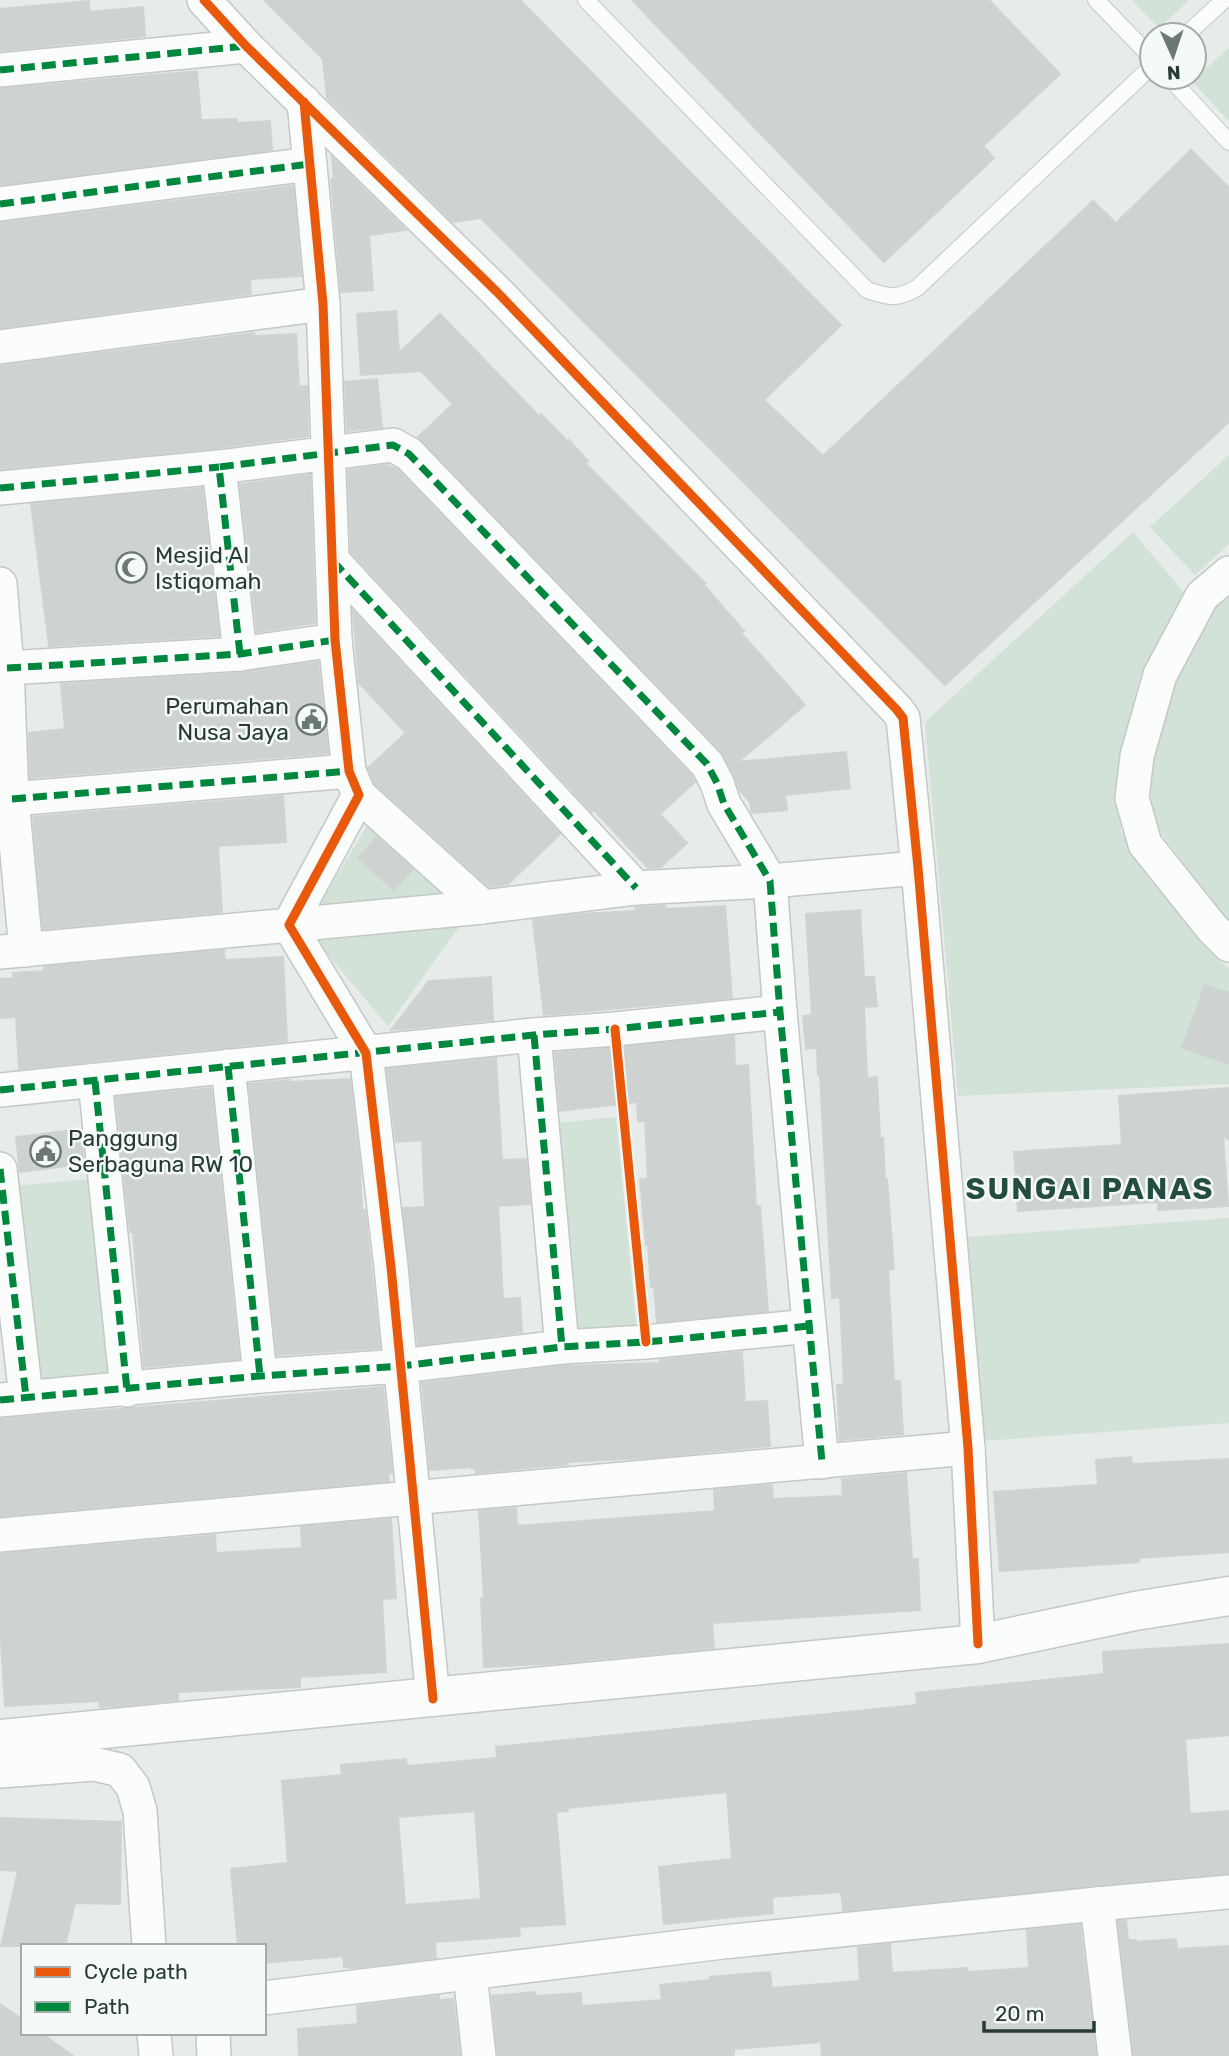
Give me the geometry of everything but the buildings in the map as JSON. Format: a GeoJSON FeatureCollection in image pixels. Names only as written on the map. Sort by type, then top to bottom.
{"type":"FeatureCollection","features":[{"type":"Feature","properties":{"kind":"street"},"geometry":{"type":"LineString","coordinates":[[204,0],[246,46],[497,292],[897,710],[904,726],[918,868],[968,1448],[978,1644]]}},
{"type":"Feature","properties":{"kind":"street"},"geometry":{"type":"LineString","coordinates":[[0,70],[246,46]]}},
{"type":"Feature","properties":{"kind":"street"},"geometry":{"type":"LineString","coordinates":[[289,925],[354,783],[335,640],[323,304],[304,102]]}},
{"type":"Feature","properties":{"kind":"street"},"geometry":{"type":"LineString","coordinates":[[0,204],[310,164]]}},
{"type":"Feature","properties":{"kind":"street"},"geometry":{"type":"LineString","coordinates":[[0,347],[323,304]]}},
{"type":"Feature","properties":{"kind":"street"},"geometry":{"type":"LineString","coordinates":[[0,488],[219,467],[393,445],[409,454],[707,764],[724,804],[770,881],[822,1462]]}},
{"type":"Feature","properties":{"kind":"street"},"geometry":{"type":"LineString","coordinates":[[219,467],[240,654]]}},
{"type":"Feature","properties":{"kind":"street"},"geometry":{"type":"LineString","coordinates":[[333,561],[636,888]]}},
{"type":"Feature","properties":{"kind":"street"},"geometry":{"type":"LineString","coordinates":[[1229,573],[1202,596],[1160,675],[1137,756],[1132,798],[1145,844],[1212,928],[1229,945]]}},
{"type":"Feature","properties":{"kind":"street"},"geometry":{"type":"LineString","coordinates":[[0,584],[7,668],[12,799],[13,951],[483,907],[636,888],[770,881],[918,868]]}},
{"type":"Feature","properties":{"kind":"street"},"geometry":{"type":"LineString","coordinates":[[7,668],[240,654],[335,640]]}},
{"type":"Feature","properties":{"kind":"street"},"geometry":{"type":"LineString","coordinates":[[12,799],[354,783],[483,907]]}},
{"type":"Feature","properties":{"kind":"street"},"geometry":{"type":"LineString","coordinates":[[289,925],[366,1053],[401,1366],[433,1699]]}},
{"type":"Feature","properties":{"kind":"street"},"geometry":{"type":"LineString","coordinates":[[0,1090],[780,1012]]}},
{"type":"Feature","properties":{"kind":"street"},"geometry":{"type":"LineString","coordinates":[[534,1035],[562,1347]]}},
{"type":"Feature","properties":{"kind":"street"},"geometry":{"type":"LineString","coordinates":[[228,1066],[260,1376]]}},
{"type":"Feature","properties":{"kind":"street"},"geometry":{"type":"LineString","coordinates":[[95,1081],[127,1390]]}},
{"type":"Feature","properties":{"kind":"street"},"geometry":{"type":"LineString","coordinates":[[0,1169],[13,1399],[401,1366],[562,1347],[646,1342],[809,1326]]}},
{"type":"Feature","properties":{"kind":"street"},"geometry":{"type":"LineString","coordinates":[[0,1535],[968,1448]]}},
{"type":"Feature","properties":{"kind":"street"},"geometry":{"type":"LineString","coordinates":[[0,1739],[978,1644],[1135,1611],[1229,1596]]}},
{"type":"Feature","properties":{"kind":"street"},"geometry":{"type":"LineString","coordinates":[[0,1771],[94,1764],[120,1770],[133,1787],[140,1811],[149,1944]]}},
{"type":"Feature","properties":{"kind":"street"},"geometry":{"type":"LineString","coordinates":[[266,1998],[723,1942],[1229,1892]]}},
{"type":"Feature","properties":{"kind":"street"},"geometry":{"type":"LineString","coordinates":[[1097,1904],[1115,2056]]}},
{"type":"Feature","properties":{"kind":"street"},"geometry":{"type":"LineString","coordinates":[[470,1973],[479,2056]]}},
{"type":"Feature","properties":{"kind":"street"},"geometry":{"type":"LineString","coordinates":[[154,2035],[156,2056]]}},
{"type":"Feature","properties":{"kind":"street"},"geometry":{"type":"LineString","coordinates":[[213,2035],[214,2056]]}},
{"type":"Feature","properties":{"kind":"lane"},"geometry":{"type":"LineString","coordinates":[[586,0],[867,290],[886,296],[900,297],[917,288],[1138,79]]}},
{"type":"Feature","properties":{"kind":"lane"},"geometry":{"type":"LineString","coordinates":[[1096,0],[1138,44]]}},
{"type":"Feature","properties":{"kind":"lane"},"geometry":{"type":"LineString","coordinates":[[1201,21],[1224,0]]}},
{"type":"Feature","properties":{"kind":"lane"},"geometry":{"type":"LineString","coordinates":[[1182,91],[1229,142]]}},
{"type":"Feature","properties":{"kind":"green space"},"geometry":{"type":"Polygon","coordinates":[[[1132,0],[1189,0],[1166,21],[1152,21],[1132,0]]]}},
{"type":"Feature","properties":{"kind":"green space"},"geometry":{"type":"Polygon","coordinates":[[[1229,48],[1229,121],[1201,91],[1208,91],[1208,67],[1229,48]]]}},
{"type":"Feature","properties":{"kind":"green space"},"geometry":{"type":"Polygon","coordinates":[[[1229,455],[1229,544],[1195,575],[1150,527],[1229,455]]]}},
{"type":"Feature","properties":{"kind":"green space"},"geometry":{"type":"Polygon","coordinates":[[[1133,532],[1186,595],[1140,676],[1123,748],[1121,832],[1222,964],[1229,968],[1229,1084],[958,1096],[925,722],[1133,532]]]}},
{"type":"Feature","properties":{"kind":"green space"},"geometry":{"type":"Polygon","coordinates":[[[1229,589],[1229,924],[1152,821],[1150,756],[1171,679],[1213,603],[1229,589]]]}},
{"type":"Feature","properties":{"kind":"green space"},"geometry":{"type":"Polygon","coordinates":[[[370,821],[454,896],[316,910],[370,821]]]}},
{"type":"Feature","properties":{"kind":"green space"},"geometry":{"type":"Polygon","coordinates":[[[461,924],[388,1026],[313,937],[461,924]]]}},
{"type":"Feature","properties":{"kind":"green space"},"geometry":{"type":"Polygon","coordinates":[[[616,1117],[637,1332],[568,1339],[546,1124],[616,1117]]]}},
{"type":"Feature","properties":{"kind":"green space"},"geometry":{"type":"Polygon","coordinates":[[[99,1178],[118,1375],[24,1385],[4,1187],[99,1178]]]}},
{"type":"Feature","properties":{"kind":"green space"},"geometry":{"type":"Polygon","coordinates":[[[1229,1218],[1229,1423],[969,1442],[954,1238],[1229,1218]]]}},
{"type":"Feature","properties":{"kind":"marked path"},"geometry":{"type":"LineString","coordinates":[[0,70],[246,46]]}},
{"type":"Feature","properties":{"kind":"marked path"},"geometry":{"type":"LineString","coordinates":[[0,204],[310,164]]}},
{"type":"Feature","properties":{"kind":"marked path"},"geometry":{"type":"LineString","coordinates":[[240,654],[219,467],[393,445],[409,454],[707,764],[724,804],[770,881],[822,1462]]}},
{"type":"Feature","properties":{"kind":"marked path"},"geometry":{"type":"LineString","coordinates":[[0,488],[219,467]]}},
{"type":"Feature","properties":{"kind":"marked path"},"geometry":{"type":"LineString","coordinates":[[333,561],[636,888]]}},
{"type":"Feature","properties":{"kind":"marked path"},"geometry":{"type":"LineString","coordinates":[[7,668],[240,654],[335,640]]}},
{"type":"Feature","properties":{"kind":"marked path"},"geometry":{"type":"LineString","coordinates":[[12,799],[349,771]]}},
{"type":"Feature","properties":{"kind":"marked path"},"geometry":{"type":"LineString","coordinates":[[0,1090],[780,1012]]}},
{"type":"Feature","properties":{"kind":"marked path"},"geometry":{"type":"LineString","coordinates":[[534,1035],[562,1347]]}},
{"type":"Feature","properties":{"kind":"marked path"},"geometry":{"type":"LineString","coordinates":[[228,1066],[260,1376]]}},
{"type":"Feature","properties":{"kind":"marked path"},"geometry":{"type":"LineString","coordinates":[[95,1081],[127,1390]]}},
{"type":"Feature","properties":{"kind":"marked path"},"geometry":{"type":"LineString","coordinates":[[0,1169],[26,1397]]}},
{"type":"Feature","properties":{"kind":"marked path"},"geometry":{"type":"LineString","coordinates":[[0,1400],[401,1366],[562,1347],[646,1342],[809,1326]]}},
{"type":"Feature","properties":{"kind":"cycle path"},"geometry":{"type":"LineString","coordinates":[[204,0],[246,46],[497,292],[903,718],[968,1448],[978,1644]]}},
{"type":"Feature","properties":{"kind":"cycle path"},"geometry":{"type":"LineString","coordinates":[[304,102],[323,304],[335,640],[349,771],[359,795],[289,925],[366,1053],[391,1267],[433,1699]]}},
{"type":"Feature","properties":{"kind":"cycle path"},"geometry":{"type":"LineString","coordinates":[[615,1029],[646,1342]]}},
{"type":"Feature","properties":{"kind":"place","name":"Mesjid Al Istiqomah"},"geometry":{"type":"Point","coordinates":[132,568]}},
{"type":"Feature","properties":{"kind":"place","name":"Perumahan Nusa Jaya"},"geometry":{"type":"Point","coordinates":[312,719]}},
{"type":"Feature","properties":{"kind":"place","name":"Panggung Serbaguna RW 10"},"geometry":{"type":"Point","coordinates":[45,1151]}},
{"type":"Feature","properties":{"kind":"district","name":"SUNGAI PANAS"},"geometry":{"type":"Point","coordinates":[1090,1189]}}]}
